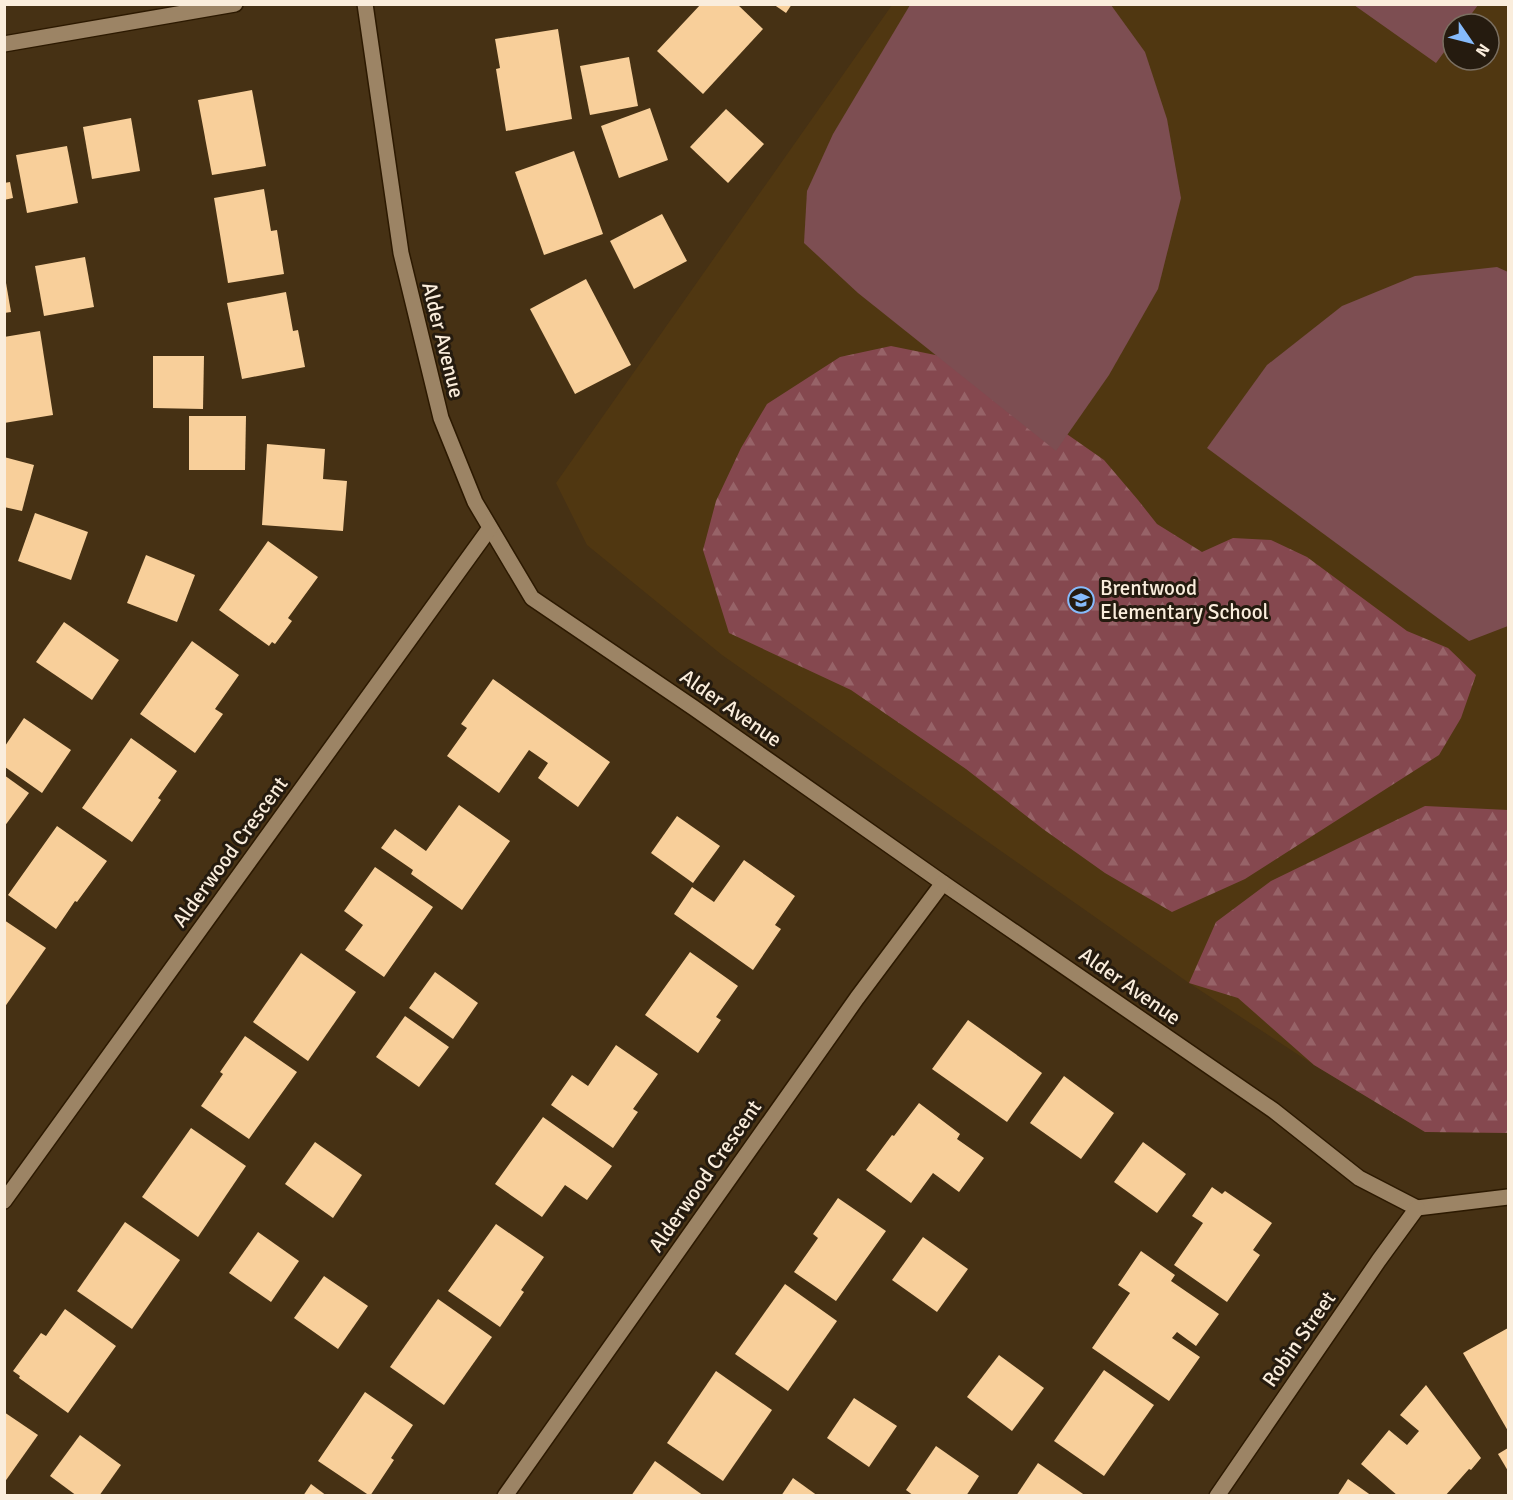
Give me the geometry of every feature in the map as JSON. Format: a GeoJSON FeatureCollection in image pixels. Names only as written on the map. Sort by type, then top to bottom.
{"type":"FeatureCollection","features":[{"type":"Feature","properties":{"kind":"street"},"geometry":{"type":"LineString","coordinates":[[4,44],[235,4]]}},
{"type":"Feature","properties":{"kind":"street","name":"Alder Avenue"},"geometry":{"type":"LineString","coordinates":[[365,4],[403,264],[441,418],[475,502],[532,598],[1273,1110],[1359,1178],[1417,1208]]}},
{"type":"Feature","properties":{"kind":"street","name":"Alderwood Crescent"},"geometry":{"type":"LineString","coordinates":[[4,1201],[490,528]]}},
{"type":"Feature","properties":{"kind":"street","name":"Alderwood Crescent"},"geometry":{"type":"LineString","coordinates":[[505,1496],[856,998],[943,883]]}},
{"type":"Feature","properties":{"kind":"street"},"geometry":{"type":"LineString","coordinates":[[1417,1208],[1509,1197]]}},
{"type":"Feature","properties":{"kind":"street","name":"Robin Street"},"geometry":{"type":"LineString","coordinates":[[1217,1496],[1417,1208]]}},
{"type":"Feature","properties":{"kind":"shaded area"},"geometry":{"type":"Polygon","coordinates":[[[1478,4],[1473,12],[1441,12],[1441,56],[1436,63],[1354,5],[1478,4]]]}},
{"type":"Feature","properties":{"kind":"shaded area","name":"Brentwood Elementary School"},"geometry":{"type":"Polygon","coordinates":[[[892,5],[1508,5],[1508,1133],[1425,1132],[1314,1065],[1189,983],[722,655],[587,545],[556,483],[892,5]]]}},
{"type":"Feature","properties":{"kind":"shaded area"},"geometry":{"type":"Polygon","coordinates":[[[910,5],[1111,5],[1145,52],[1167,119],[1181,198],[1158,289],[1109,375],[1056,451],[858,293],[804,243],[807,191],[833,134],[910,5]]]}},
{"type":"Feature","properties":{"kind":"shaded area"},"geometry":{"type":"Polygon","coordinates":[[[1497,267],[1508,272],[1508,626],[1469,641],[1207,448],[1267,365],[1342,306],[1415,276],[1497,267]]]}},
{"type":"Feature","properties":{"kind":"green space"},"geometry":{"type":"Polygon","coordinates":[[[891,346],[950,358],[1051,423],[1104,460],[1157,524],[1202,552],[1233,538],[1271,540],[1307,557],[1407,631],[1448,648],[1476,675],[1461,718],[1439,755],[1245,879],[1172,912],[1105,873],[1043,829],[966,769],[851,690],[729,633],[703,550],[716,501],[741,448],[767,404],[840,357],[891,346]]]}},
{"type":"Feature","properties":{"kind":"green space"},"geometry":{"type":"Polygon","coordinates":[[[1425,806],[1508,810],[1508,1133],[1425,1132],[1314,1065],[1238,998],[1189,983],[1216,922],[1271,881],[1425,806]]]}},
{"type":"Feature","properties":{"kind":"building"},"geometry":{"type":"Polygon","coordinates":[[[701,4],[737,4],[763,29],[703,94],[657,51],[701,4]]]}},
{"type":"Feature","properties":{"kind":"building"},"geometry":{"type":"Polygon","coordinates":[[[773,4],[792,4],[786,13],[773,4]]]}},
{"type":"Feature","properties":{"kind":"building"},"geometry":{"type":"Polygon","coordinates":[[[558,29],[572,119],[506,131],[496,69],[500,68],[495,39],[558,29]]]}},
{"type":"Feature","properties":{"kind":"building"},"geometry":{"type":"Polygon","coordinates":[[[629,57],[638,106],[590,115],[580,66],[629,57]]]}},
{"type":"Feature","properties":{"kind":"building"},"geometry":{"type":"Polygon","coordinates":[[[252,90],[266,166],[212,175],[198,100],[252,90]]]}},
{"type":"Feature","properties":{"kind":"building"},"geometry":{"type":"Polygon","coordinates":[[[650,108],[668,160],[619,178],[601,126],[650,108]]]}},
{"type":"Feature","properties":{"kind":"building"},"geometry":{"type":"Polygon","coordinates":[[[726,109],[764,144],[728,183],[690,147],[726,109]]]}},
{"type":"Feature","properties":{"kind":"building"},"geometry":{"type":"Polygon","coordinates":[[[131,118],[140,171],[92,179],[83,127],[131,118]]]}},
{"type":"Feature","properties":{"kind":"building"},"geometry":{"type":"Polygon","coordinates":[[[67,146],[78,203],[27,213],[16,155],[67,146]]]}},
{"type":"Feature","properties":{"kind":"building"},"geometry":{"type":"Polygon","coordinates":[[[574,151],[603,234],[544,255],[515,172],[574,151]]]}},
{"type":"Feature","properties":{"kind":"building"},"geometry":{"type":"Polygon","coordinates":[[[10,182],[13,198],[4,200],[4,183],[10,182]]]}},
{"type":"Feature","properties":{"kind":"building"},"geometry":{"type":"Polygon","coordinates":[[[264,189],[271,231],[277,230],[284,274],[228,283],[214,198],[264,189]]]}},
{"type":"Feature","properties":{"kind":"building"},"geometry":{"type":"Polygon","coordinates":[[[662,214],[687,261],[634,289],[610,241],[662,214]]]}},
{"type":"Feature","properties":{"kind":"building"},"geometry":{"type":"Polygon","coordinates":[[[85,257],[94,307],[44,316],[35,266],[85,257]]]}},
{"type":"Feature","properties":{"kind":"building"},"geometry":{"type":"Polygon","coordinates":[[[586,279],[631,365],[575,394],[530,309],[586,279]]]}},
{"type":"Feature","properties":{"kind":"building"},"geometry":{"type":"Polygon","coordinates":[[[4,283],[6,283],[11,312],[4,313],[4,283]]]}},
{"type":"Feature","properties":{"kind":"building"},"geometry":{"type":"Polygon","coordinates":[[[286,292],[293,331],[298,330],[305,367],[242,379],[227,303],[286,292]]]}},
{"type":"Feature","properties":{"kind":"building"},"geometry":{"type":"Polygon","coordinates":[[[40,331],[53,415],[4,423],[4,337],[40,331]]]}},
{"type":"Feature","properties":{"kind":"building"},"geometry":{"type":"Polygon","coordinates":[[[153,356],[204,356],[203,409],[153,408],[153,356]]]}},
{"type":"Feature","properties":{"kind":"building"},"geometry":{"type":"Polygon","coordinates":[[[189,416],[246,416],[245,470],[189,470],[189,416]]]}},
{"type":"Feature","properties":{"kind":"building"},"geometry":{"type":"Polygon","coordinates":[[[267,444],[325,449],[323,479],[347,481],[343,531],[262,525],[267,444]]]}},
{"type":"Feature","properties":{"kind":"building"},"geometry":{"type":"Polygon","coordinates":[[[4,457],[34,465],[22,511],[4,507],[4,457]]]}},
{"type":"Feature","properties":{"kind":"building"},"geometry":{"type":"Polygon","coordinates":[[[35,513],[88,532],[71,580],[18,561],[35,513]]]}},
{"type":"Feature","properties":{"kind":"building"},"geometry":{"type":"Polygon","coordinates":[[[268,541],[318,577],[288,618],[292,621],[275,644],[272,642],[269,646],[219,610],[268,541]]]}},
{"type":"Feature","properties":{"kind":"building"},"geometry":{"type":"Polygon","coordinates":[[[146,555],[195,575],[177,622],[127,603],[146,555]]]}},
{"type":"Feature","properties":{"kind":"building"},"geometry":{"type":"Polygon","coordinates":[[[64,622],[119,660],[92,700],[36,662],[64,622]]]}},
{"type":"Feature","properties":{"kind":"building"},"geometry":{"type":"Polygon","coordinates":[[[192,641],[239,675],[215,709],[223,714],[195,753],[140,714],[192,641]]]}},
{"type":"Feature","properties":{"kind":"building"},"geometry":{"type":"Polygon","coordinates":[[[493,679],[610,762],[578,807],[538,778],[548,763],[529,750],[499,793],[447,756],[467,728],[461,724],[493,679]]]}},
{"type":"Feature","properties":{"kind":"building"},"geometry":{"type":"Polygon","coordinates":[[[24,718],[71,750],[42,793],[5,767],[5,746],[24,718]]]}},
{"type":"Feature","properties":{"kind":"building"},"geometry":{"type":"Polygon","coordinates":[[[131,738],[177,771],[158,798],[161,800],[132,842],[82,808],[131,738]]]}},
{"type":"Feature","properties":{"kind":"building"},"geometry":{"type":"Polygon","coordinates":[[[4,775],[29,793],[4,827],[4,775]]]}},
{"type":"Feature","properties":{"kind":"building"},"geometry":{"type":"Polygon","coordinates":[[[459,805],[510,841],[462,910],[411,874],[413,870],[381,848],[395,829],[426,851],[459,805]]]}},
{"type":"Feature","properties":{"kind":"building"},"geometry":{"type":"Polygon","coordinates":[[[677,816],[720,846],[693,883],[651,853],[677,816]]]}},
{"type":"Feature","properties":{"kind":"building"},"geometry":{"type":"Polygon","coordinates":[[[57,826],[107,861],[56,929],[8,895],[57,826]]]}},
{"type":"Feature","properties":{"kind":"building"},"geometry":{"type":"Polygon","coordinates":[[[744,860],[795,896],[775,925],[781,929],[753,970],[674,914],[692,887],[714,902],[744,860]]]}},
{"type":"Feature","properties":{"kind":"building"},"geometry":{"type":"Polygon","coordinates":[[[375,867],[433,907],[384,977],[345,950],[363,925],[344,911],[375,867]]]}},
{"type":"Feature","properties":{"kind":"building"},"geometry":{"type":"Polygon","coordinates":[[[4,920],[46,948],[4,1008],[4,920]]]}},
{"type":"Feature","properties":{"kind":"building"},"geometry":{"type":"Polygon","coordinates":[[[690,952],[738,986],[716,1017],[721,1020],[698,1053],[645,1015],[690,952]]]}},
{"type":"Feature","properties":{"kind":"building"},"geometry":{"type":"Polygon","coordinates":[[[301,953],[356,992],[308,1061],[253,1022],[301,953]]]}},
{"type":"Feature","properties":{"kind":"building"},"geometry":{"type":"Polygon","coordinates":[[[435,972],[478,1003],[453,1039],[409,1008],[435,972]]]}},
{"type":"Feature","properties":{"kind":"building"},"geometry":{"type":"Polygon","coordinates":[[[405,1016],[449,1047],[419,1087],[376,1057],[405,1016]]]}},
{"type":"Feature","properties":{"kind":"building"},"geometry":{"type":"Polygon","coordinates":[[[968,1020],[1042,1073],[1007,1122],[932,1069],[968,1020]]]}},
{"type":"Feature","properties":{"kind":"building"},"geometry":{"type":"Polygon","coordinates":[[[245,1036],[297,1072],[249,1139],[201,1106],[223,1074],[220,1072],[245,1036]]]}},
{"type":"Feature","properties":{"kind":"building"},"geometry":{"type":"Polygon","coordinates":[[[616,1045],[658,1074],[633,1109],[638,1112],[613,1148],[551,1105],[572,1075],[588,1086],[616,1045]]]}},
{"type":"Feature","properties":{"kind":"building"},"geometry":{"type":"Polygon","coordinates":[[[1064,1076],[1114,1113],[1081,1159],[1030,1123],[1064,1076]]]}},
{"type":"Feature","properties":{"kind":"building"},"geometry":{"type":"Polygon","coordinates":[[[919,1103],[960,1134],[957,1139],[984,1158],[959,1192],[933,1173],[911,1203],[866,1170],[919,1103]]]}},
{"type":"Feature","properties":{"kind":"building"},"geometry":{"type":"Polygon","coordinates":[[[543,1117],[612,1166],[587,1200],[565,1185],[542,1217],[495,1184],[543,1117]]]}},
{"type":"Feature","properties":{"kind":"building"},"geometry":{"type":"Polygon","coordinates":[[[191,1128],[246,1166],[198,1237],[142,1197],[191,1128]]]}},
{"type":"Feature","properties":{"kind":"building"},"geometry":{"type":"Polygon","coordinates":[[[315,1142],[362,1175],[333,1218],[285,1184],[315,1142]]]}},
{"type":"Feature","properties":{"kind":"building"},"geometry":{"type":"Polygon","coordinates":[[[1143,1142],[1186,1174],[1157,1213],[1114,1182],[1143,1142]]]}},
{"type":"Feature","properties":{"kind":"building"},"geometry":{"type":"Polygon","coordinates":[[[1212,1187],[1222,1194],[1225,1191],[1272,1223],[1253,1250],[1260,1255],[1227,1302],[1174,1265],[1203,1223],[1192,1216],[1212,1187]]]}},
{"type":"Feature","properties":{"kind":"building"},"geometry":{"type":"Polygon","coordinates":[[[838,1198],[886,1231],[836,1301],[794,1272],[818,1238],[813,1234],[838,1198]]]}},
{"type":"Feature","properties":{"kind":"building"},"geometry":{"type":"Polygon","coordinates":[[[125,1222],[180,1260],[132,1329],[77,1291],[125,1222]]]}},
{"type":"Feature","properties":{"kind":"building"},"geometry":{"type":"Polygon","coordinates":[[[496,1224],[544,1257],[521,1290],[524,1292],[500,1327],[448,1291],[496,1224]]]}},
{"type":"Feature","properties":{"kind":"building"},"geometry":{"type":"Polygon","coordinates":[[[258,1232],[299,1261],[271,1302],[229,1273],[258,1232]]]}},
{"type":"Feature","properties":{"kind":"building"},"geometry":{"type":"Polygon","coordinates":[[[923,1237],[968,1269],[937,1312],[892,1280],[923,1237]]]}},
{"type":"Feature","properties":{"kind":"building"},"geometry":{"type":"Polygon","coordinates":[[[1141,1251],[1175,1275],[1171,1281],[1219,1314],[1196,1346],[1177,1332],[1172,1338],[1200,1357],[1169,1401],[1092,1348],[1130,1293],[1118,1285],[1141,1251]]]}},
{"type":"Feature","properties":{"kind":"building"},"geometry":{"type":"Polygon","coordinates":[[[324,1276],[368,1306],[338,1349],[294,1318],[324,1276]]]}},
{"type":"Feature","properties":{"kind":"building"},"geometry":{"type":"Polygon","coordinates":[[[785,1284],[837,1321],[788,1391],[735,1354],[785,1284]]]}},
{"type":"Feature","properties":{"kind":"building"},"geometry":{"type":"Polygon","coordinates":[[[438,1299],[492,1337],[444,1405],[390,1367],[438,1299]]]}},
{"type":"Feature","properties":{"kind":"building"},"geometry":{"type":"Polygon","coordinates":[[[65,1309],[116,1346],[68,1413],[19,1378],[20,1376],[13,1371],[41,1333],[46,1336],[65,1309]]]}},
{"type":"Feature","properties":{"kind":"building"},"geometry":{"type":"Polygon","coordinates":[[[1508,1328],[1508,1431],[1463,1353],[1508,1328]]]}},
{"type":"Feature","properties":{"kind":"building"},"geometry":{"type":"Polygon","coordinates":[[[999,1355],[1044,1388],[1012,1431],[967,1397],[999,1355]]]}},
{"type":"Feature","properties":{"kind":"building"},"geometry":{"type":"Polygon","coordinates":[[[1104,1370],[1154,1405],[1104,1476],[1054,1441],[1104,1370]]]}},
{"type":"Feature","properties":{"kind":"building"},"geometry":{"type":"Polygon","coordinates":[[[716,1371],[772,1410],[723,1481],[667,1443],[716,1371]]]}},
{"type":"Feature","properties":{"kind":"building"},"geometry":{"type":"Polygon","coordinates":[[[1426,1385],[1481,1458],[1445,1496],[1398,1496],[1361,1464],[1389,1430],[1407,1445],[1419,1431],[1400,1415],[1426,1385]]]}},
{"type":"Feature","properties":{"kind":"building"},"geometry":{"type":"Polygon","coordinates":[[[365,1392],[413,1425],[391,1458],[394,1460],[370,1496],[318,1461],[365,1392]]]}},
{"type":"Feature","properties":{"kind":"building"},"geometry":{"type":"Polygon","coordinates":[[[854,1398],[897,1426],[869,1467],[827,1438],[854,1398]]]}},
{"type":"Feature","properties":{"kind":"building"},"geometry":{"type":"Polygon","coordinates":[[[4,1412],[38,1435],[4,1483],[4,1412]]]}},
{"type":"Feature","properties":{"kind":"building"},"geometry":{"type":"Polygon","coordinates":[[[80,1435],[121,1465],[99,1496],[77,1496],[50,1476],[80,1435]]]}},
{"type":"Feature","properties":{"kind":"building"},"geometry":{"type":"Polygon","coordinates":[[[936,1446],[979,1476],[966,1496],[914,1496],[906,1490],[936,1446]]]}},
{"type":"Feature","properties":{"kind":"building"},"geometry":{"type":"Polygon","coordinates":[[[1508,1448],[1508,1471],[1498,1454],[1508,1448]]]}},
{"type":"Feature","properties":{"kind":"building"},"geometry":{"type":"Polygon","coordinates":[[[655,1461],[704,1496],[631,1496],[655,1461]]]}},
{"type":"Feature","properties":{"kind":"building"},"geometry":{"type":"Polygon","coordinates":[[[1038,1463],[1086,1496],[1016,1496],[1038,1463]]]}},
{"type":"Feature","properties":{"kind":"building"},"geometry":{"type":"Polygon","coordinates":[[[793,1478],[818,1496],[781,1496],[793,1478]]]}},
{"type":"Feature","properties":{"kind":"building"},"geometry":{"type":"Polygon","coordinates":[[[1348,1479],[1372,1496],[1337,1496],[1348,1479]]]}},
{"type":"Feature","properties":{"kind":"building"},"geometry":{"type":"Polygon","coordinates":[[[311,1484],[327,1496],[303,1496],[311,1484]]]}},
{"type":"Feature","properties":{"kind":"place","name":"Brentwood Elementary School"},"geometry":{"type":"Point","coordinates":[1081,600]}}]}
